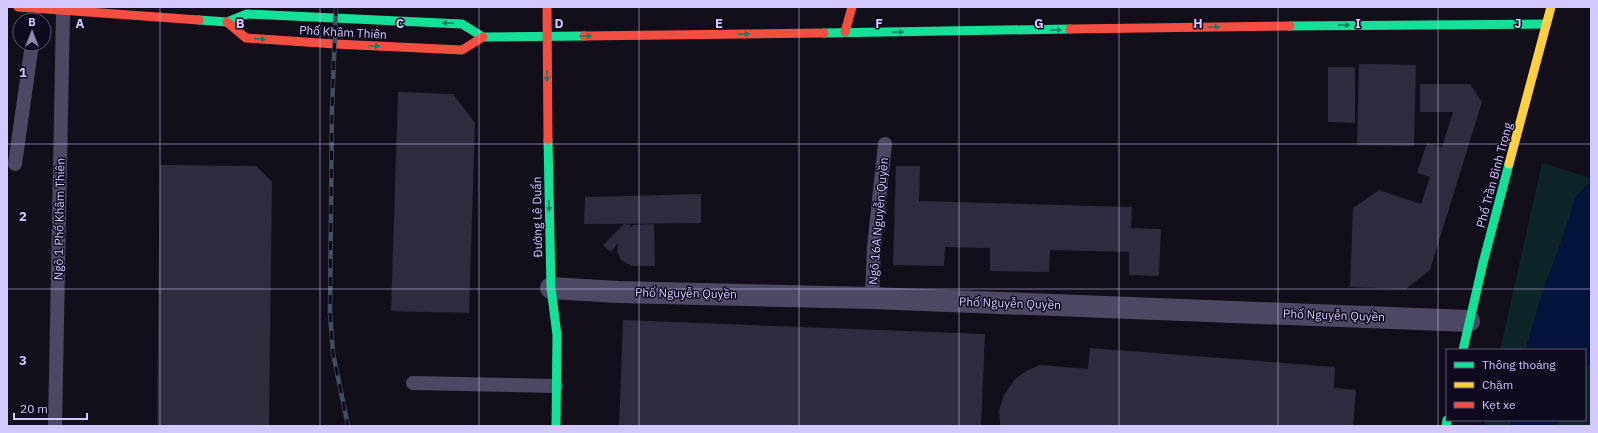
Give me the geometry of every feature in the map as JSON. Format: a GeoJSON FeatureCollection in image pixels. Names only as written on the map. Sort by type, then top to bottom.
{"type":"FeatureCollection","features":[{"type":"Feature","properties":{"kind":"street","name":"Phố Khâm Thiên"},"geometry":{"type":"LineString","coordinates":[[18,7],[44,12],[63,11],[227,22],[248,10],[462,24],[483,37],[462,50],[335,44],[246,38],[227,22]]}},
{"type":"Feature","properties":{"kind":"street","name":"Đường Lê Duẩn"},"geometry":{"type":"LineString","coordinates":[[547,7],[551,288],[557,336],[556,426]]}},
{"type":"Feature","properties":{"kind":"street"},"geometry":{"type":"LineString","coordinates":[[845,32],[852,7]]}},
{"type":"Feature","properties":{"kind":"street","name":"Phố Trần Bình Trọng"},"geometry":{"type":"LineString","coordinates":[[1463,349],[1469,320],[1551,7]]}},
{"type":"Feature","properties":{"kind":"street"},"geometry":{"type":"LineString","coordinates":[[483,37],[1368,24],[1546,24]]}},
{"type":"Feature","properties":{"kind":"street","name":"Phố Nguyễn Quyền"},"geometry":{"type":"LineString","coordinates":[[551,288],[618,292],[872,298],[1469,320]]}},
{"type":"Feature","properties":{"kind":"lane","name":"Ngõ 1 Phố Khâm Thiên"},"geometry":{"type":"LineString","coordinates":[[55,426],[63,11]]}},
{"type":"Feature","properties":{"kind":"lane"},"geometry":{"type":"LineString","coordinates":[[15,164],[31,52]]}},
{"type":"Feature","properties":{"kind":"lane","name":"Ngõ 16A Nguyễn Quyền"},"geometry":{"type":"LineString","coordinates":[[872,298],[874,247],[885,144]]}},
{"type":"Feature","properties":{"kind":"lane"},"geometry":{"type":"LineString","coordinates":[[413,383],[556,386]]}},
{"type":"Feature","properties":{"kind":"green space"},"geometry":{"type":"Polygon","coordinates":[[[1542,163],[1591,178],[1591,426],[1484,426],[1485,421],[1586,421],[1586,349],[1500,349],[1542,163]]]}},
{"type":"Feature","properties":{"kind":"water"},"geometry":{"type":"Polygon","coordinates":[[[1589,182],[1591,183],[1591,361],[1586,369],[1586,349],[1525,349],[1544,287],[1560,245],[1575,198],[1589,182]]]}},
{"type":"Feature","properties":{"kind":"water"},"geometry":{"type":"Polygon","coordinates":[[[1511,421],[1558,421],[1556,426],[1510,426],[1511,421]]]}},
{"type":"Feature","properties":{"kind":"building"},"geometry":{"type":"Polygon","coordinates":[[[1359,64],[1416,65],[1414,146],[1357,145],[1359,64]]]}},
{"type":"Feature","properties":{"kind":"building"},"geometry":{"type":"Polygon","coordinates":[[[1328,67],[1355,67],[1355,123],[1328,122],[1328,67]]]}},
{"type":"Feature","properties":{"kind":"building"},"geometry":{"type":"Polygon","coordinates":[[[1420,84],[1470,84],[1482,102],[1430,270],[1406,289],[1350,287],[1353,208],[1379,190],[1421,204],[1430,177],[1417,173],[1427,143],[1442,147],[1453,112],[1420,112],[1420,84]]]}},
{"type":"Feature","properties":{"kind":"building"},"geometry":{"type":"Polygon","coordinates":[[[398,92],[453,94],[475,123],[469,313],[391,311],[398,92]]]}},
{"type":"Feature","properties":{"kind":"building"},"geometry":{"type":"Polygon","coordinates":[[[160,165],[256,166],[272,182],[269,426],[157,426],[160,165]]]}},
{"type":"Feature","properties":{"kind":"building"},"geometry":{"type":"Polygon","coordinates":[[[896,166],[920,166],[919,201],[1132,207],[1131,228],[1161,229],[1159,276],[1129,275],[1129,252],[1050,250],[1049,272],[990,271],[990,248],[945,247],[944,266],[893,265],[896,166]]]}},
{"type":"Feature","properties":{"kind":"building"},"geometry":{"type":"Polygon","coordinates":[[[701,194],[701,223],[584,224],[585,197],[701,194]]]}},
{"type":"Feature","properties":{"kind":"building"},"geometry":{"type":"Polygon","coordinates":[[[624,224],[631,225],[628,230],[633,225],[654,224],[655,266],[632,266],[621,260],[617,252],[618,243],[611,252],[603,245],[624,224]]]}},
{"type":"Feature","properties":{"kind":"building"},"geometry":{"type":"Polygon","coordinates":[[[623,320],[985,334],[981,426],[619,426],[623,320]]]}},
{"type":"Feature","properties":{"kind":"building"},"geometry":{"type":"Polygon","coordinates":[[[1090,348],[1335,367],[1334,388],[1356,390],[1353,426],[1000,426],[999,410],[1004,395],[1015,379],[1026,371],[1040,365],[1088,369],[1090,348]]]}},
{"type":"Feature","properties":{"kind":"railway"},"geometry":{"type":"LineString","coordinates":[[336,7],[332,109],[330,313],[333,353],[348,426]]}},
{"type":"Feature","properties":{"kind":"traffic: fast"},"geometry":{"type":"LineString","coordinates":[[199,20],[227,22],[247,14],[462,24],[483,37],[584,36]]}},
{"type":"Feature","properties":{"kind":"traffic: fast"},"geometry":{"type":"LineString","coordinates":[[1290,26],[1546,24]]}},
{"type":"Feature","properties":{"kind":"traffic: fast"},"geometry":{"type":"LineString","coordinates":[[824,33],[1070,29]]}},
{"type":"Feature","properties":{"kind":"traffic: fast"},"geometry":{"type":"LineString","coordinates":[[548,140],[551,288],[557,335],[556,426]]}},
{"type":"Feature","properties":{"kind":"traffic: fast"},"geometry":{"type":"LineString","coordinates":[[1463,349],[1483,263],[1509,164]]}},
{"type":"Feature","properties":{"kind":"traffic: fast"},"geometry":{"type":"LineString","coordinates":[[1446,426],[1447,421]]}},
{"type":"Feature","properties":{"kind":"traffic: slow"},"geometry":{"type":"LineString","coordinates":[[1509,164],[1551,7]]}},
{"type":"Feature","properties":{"kind":"traffic: jam"},"geometry":{"type":"LineString","coordinates":[[18,7],[199,20]]}},
{"type":"Feature","properties":{"kind":"traffic: jam"},"geometry":{"type":"LineString","coordinates":[[547,7],[548,140]]}},
{"type":"Feature","properties":{"kind":"traffic: jam"},"geometry":{"type":"LineString","coordinates":[[845,32],[852,7]]}},
{"type":"Feature","properties":{"kind":"traffic: jam"},"geometry":{"type":"LineString","coordinates":[[227,22],[246,38],[335,44],[462,50],[483,37]]}},
{"type":"Feature","properties":{"kind":"traffic: jam"},"geometry":{"type":"LineString","coordinates":[[1070,29],[1290,26]]}},
{"type":"Feature","properties":{"kind":"traffic: jam"},"geometry":{"type":"LineString","coordinates":[[584,36],[824,33]]}}]}
